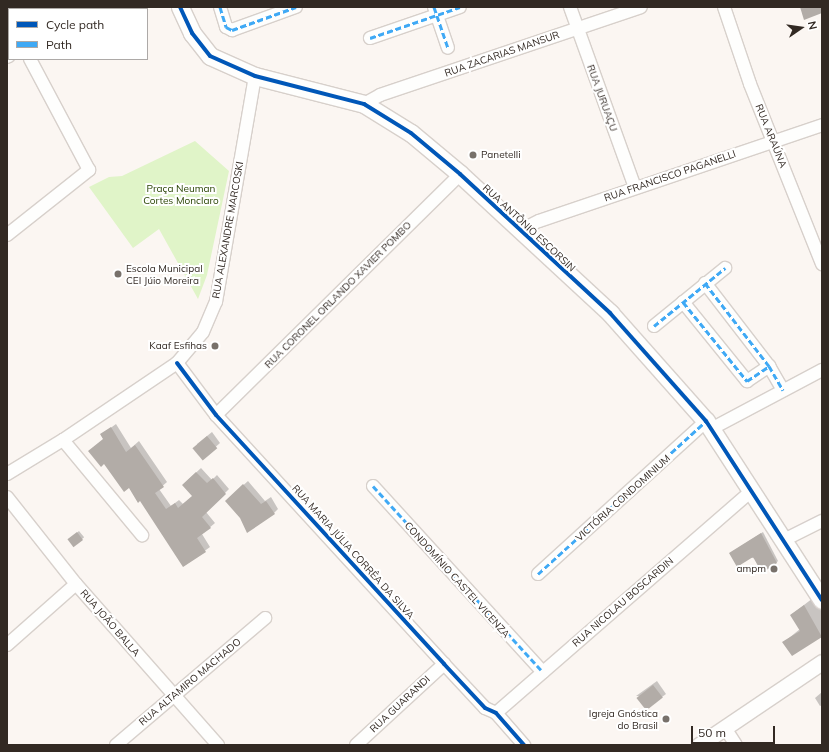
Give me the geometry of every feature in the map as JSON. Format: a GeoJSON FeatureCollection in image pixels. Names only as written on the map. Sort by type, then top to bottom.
{"type":"FeatureCollection","features":[{"type":"Feature","properties":{"kind":"main road","name":"RUA ANTÔNIO ESCORSIN"},"geometry":{"type":"LineString","coordinates":[[180,7],[192,33],[210,56],[256,76],[364,104],[411,133],[460,174],[520,231],[610,312],[708,425],[782,541],[822,600]]}},
{"type":"Feature","properties":{"kind":"street"},"geometry":{"type":"LineString","coordinates":[[220,7],[226,27],[232,30],[296,7]]}},
{"type":"Feature","properties":{"kind":"street"},"geometry":{"type":"LineString","coordinates":[[370,38],[435,11],[460,7]]}},
{"type":"Feature","properties":{"kind":"street","name":"RUA JURUAÇU"},"geometry":{"type":"LineString","coordinates":[[570,7],[635,188]]}},
{"type":"Feature","properties":{"kind":"street","name":"RUA ZACARIAS MANSUR"},"geometry":{"type":"LineString","coordinates":[[364,104],[380,95],[641,7]]}},
{"type":"Feature","properties":{"kind":"street","name":"RUA ARAÚNA"},"geometry":{"type":"LineString","coordinates":[[724,7],[773,142],[822,264]]}},
{"type":"Feature","properties":{"kind":"street"},"geometry":{"type":"LineString","coordinates":[[435,11],[448,48]]}},
{"type":"Feature","properties":{"kind":"street"},"geometry":{"type":"LineString","coordinates":[[7,235],[89,170],[31,60]]}},
{"type":"Feature","properties":{"kind":"street","name":"RUA ALEXANDRE MARCOSKI"},"geometry":{"type":"LineString","coordinates":[[7,474],[63,440],[177,363],[203,332],[216,302],[256,76]]}},
{"type":"Feature","properties":{"kind":"street","name":"RUA FRANCISCO PAGANELLI"},"geometry":{"type":"LineString","coordinates":[[520,231],[539,221],[822,125]]}},
{"type":"Feature","properties":{"kind":"street","name":"RUA CORONEL ORLANDO XAVIER POMBO"},"geometry":{"type":"LineString","coordinates":[[216,415],[460,174]]}},
{"type":"Feature","properties":{"kind":"street"},"geometry":{"type":"LineString","coordinates":[[654,326],[725,268]]}},
{"type":"Feature","properties":{"kind":"street"},"geometry":{"type":"LineString","coordinates":[[705,283],[769,366],[783,390]]}},
{"type":"Feature","properties":{"kind":"street"},"geometry":{"type":"LineString","coordinates":[[683,302],[747,381],[769,366]]}},
{"type":"Feature","properties":{"kind":"street","name":"RUA MARIA JÚLIA CORRÊA DA SILVA"},"geometry":{"type":"LineString","coordinates":[[177,363],[216,415],[485,708],[496,713],[524,745]]}},
{"type":"Feature","properties":{"kind":"street","name":"VICTÓRIA CONDOMINIUM"},"geometry":{"type":"LineString","coordinates":[[538,574],[708,425],[822,370]]}},
{"type":"Feature","properties":{"kind":"street"},"geometry":{"type":"LineString","coordinates":[[63,440],[142,535]]}},
{"type":"Feature","properties":{"kind":"street","name":"CONDOMÍNIO CASTEL VICENZA"},"geometry":{"type":"LineString","coordinates":[[373,486],[543,672]]}},
{"type":"Feature","properties":{"kind":"street","name":"RUA NICOLAU BOSCARDIN"},"geometry":{"type":"LineString","coordinates":[[496,713],[751,492]]}},
{"type":"Feature","properties":{"kind":"street","name":"RUA JOÃO BALLA"},"geometry":{"type":"LineString","coordinates":[[7,497],[76,584],[173,696],[218,745]]}},
{"type":"Feature","properties":{"kind":"street"},"geometry":{"type":"LineString","coordinates":[[782,541],[822,521]]}},
{"type":"Feature","properties":{"kind":"street"},"geometry":{"type":"LineString","coordinates":[[7,645],[76,584]]}},
{"type":"Feature","properties":{"kind":"street","name":"RUA ALTAMIRO MACHADO"},"geometry":{"type":"LineString","coordinates":[[116,745],[265,618]]}},
{"type":"Feature","properties":{"kind":"street"},"geometry":{"type":"LineString","coordinates":[[699,745],[822,662]]}},
{"type":"Feature","properties":{"kind":"street","name":"RUA GUARANDI"},"geometry":{"type":"LineString","coordinates":[[356,745],[444,664]]}},
{"type":"Feature","properties":{"kind":"street"},"geometry":{"type":"LineString","coordinates":[[725,728],[736,745]]}},
{"type":"Feature","properties":{"kind":"green space","name":"Praça Neuman Cortes Monclaro"},"geometry":{"type":"Polygon","coordinates":[[[195,141],[229,171],[207,275],[198,299],[159,229],[133,248],[89,187],[109,177],[122,176],[195,141]]]}},
{"type":"Feature","properties":{"kind":"building"},"geometry":{"type":"Polygon","coordinates":[[[800,7],[822,7],[822,13],[804,20],[800,7]]]}},
{"type":"Feature","properties":{"kind":"building"},"geometry":{"type":"Polygon","coordinates":[[[111,427],[126,452],[135,445],[164,487],[155,493],[166,509],[175,503],[178,508],[192,496],[182,485],[196,472],[207,483],[213,478],[226,494],[202,517],[211,528],[197,538],[206,552],[183,567],[140,501],[138,503],[129,488],[124,492],[104,464],[101,467],[88,451],[103,439],[100,434],[111,427]]]}},
{"type":"Feature","properties":{"kind":"building"},"geometry":{"type":"Polygon","coordinates":[[[207,436],[217,448],[203,460],[192,448],[207,436]]]}},
{"type":"Feature","properties":{"kind":"building"},"geometry":{"type":"Polygon","coordinates":[[[243,484],[261,504],[266,501],[275,514],[247,533],[240,518],[225,501],[243,484]]]}},
{"type":"Feature","properties":{"kind":"building"},"geometry":{"type":"Polygon","coordinates":[[[77,532],[83,540],[73,547],[67,539],[77,532]]]}},
{"type":"Feature","properties":{"kind":"building"},"geometry":{"type":"Polygon","coordinates":[[[761,533],[777,563],[762,573],[753,557],[737,567],[729,553],[761,533]]]}},
{"type":"Feature","properties":{"kind":"building"},"geometry":{"type":"Polygon","coordinates":[[[804,605],[822,637],[792,656],[782,642],[800,631],[790,615],[804,605]]]}},
{"type":"Feature","properties":{"kind":"building"},"geometry":{"type":"Polygon","coordinates":[[[653,685],[663,698],[646,711],[636,698],[653,685]]]}},
{"type":"Feature","properties":{"kind":"marked path"},"geometry":{"type":"LineString","coordinates":[[220,7],[226,27],[232,30],[296,7]]}},
{"type":"Feature","properties":{"kind":"marked path"},"geometry":{"type":"LineString","coordinates":[[434,7],[448,48]]}},
{"type":"Feature","properties":{"kind":"marked path"},"geometry":{"type":"LineString","coordinates":[[370,38],[460,7]]}},
{"type":"Feature","properties":{"kind":"marked path"},"geometry":{"type":"LineString","coordinates":[[654,326],[725,268]]}},
{"type":"Feature","properties":{"kind":"marked path"},"geometry":{"type":"LineString","coordinates":[[705,283],[769,366],[783,390]]}},
{"type":"Feature","properties":{"kind":"marked path"},"geometry":{"type":"LineString","coordinates":[[683,302],[747,381],[769,366]]}},
{"type":"Feature","properties":{"kind":"marked path"},"geometry":{"type":"LineString","coordinates":[[538,574],[706,421]]}},
{"type":"Feature","properties":{"kind":"marked path"},"geometry":{"type":"LineString","coordinates":[[373,486],[543,672]]}},
{"type":"Feature","properties":{"kind":"cycle path"},"geometry":{"type":"LineString","coordinates":[[180,7],[192,33],[210,56],[255,76],[364,104],[411,133],[460,174],[610,313],[706,421],[822,600]]}},
{"type":"Feature","properties":{"kind":"cycle path"},"geometry":{"type":"LineString","coordinates":[[177,363],[216,415],[485,708],[496,713],[524,745]]}},
{"type":"Feature","properties":{"kind":"place","name":"Panetelli"},"geometry":{"type":"Point","coordinates":[473,155]}},
{"type":"Feature","properties":{"kind":"place","name":"Escola Municipal CEI Júio Moreira"},"geometry":{"type":"Point","coordinates":[118,274]}},
{"type":"Feature","properties":{"kind":"place","name":"Kaaf Esfihas"},"geometry":{"type":"Point","coordinates":[215,346]}},
{"type":"Feature","properties":{"kind":"place","name":"ampm"},"geometry":{"type":"Point","coordinates":[774,569]}},
{"type":"Feature","properties":{"kind":"place","name":"Igreja Gnóstica do Brasil"},"geometry":{"type":"Point","coordinates":[666,719]}}]}
